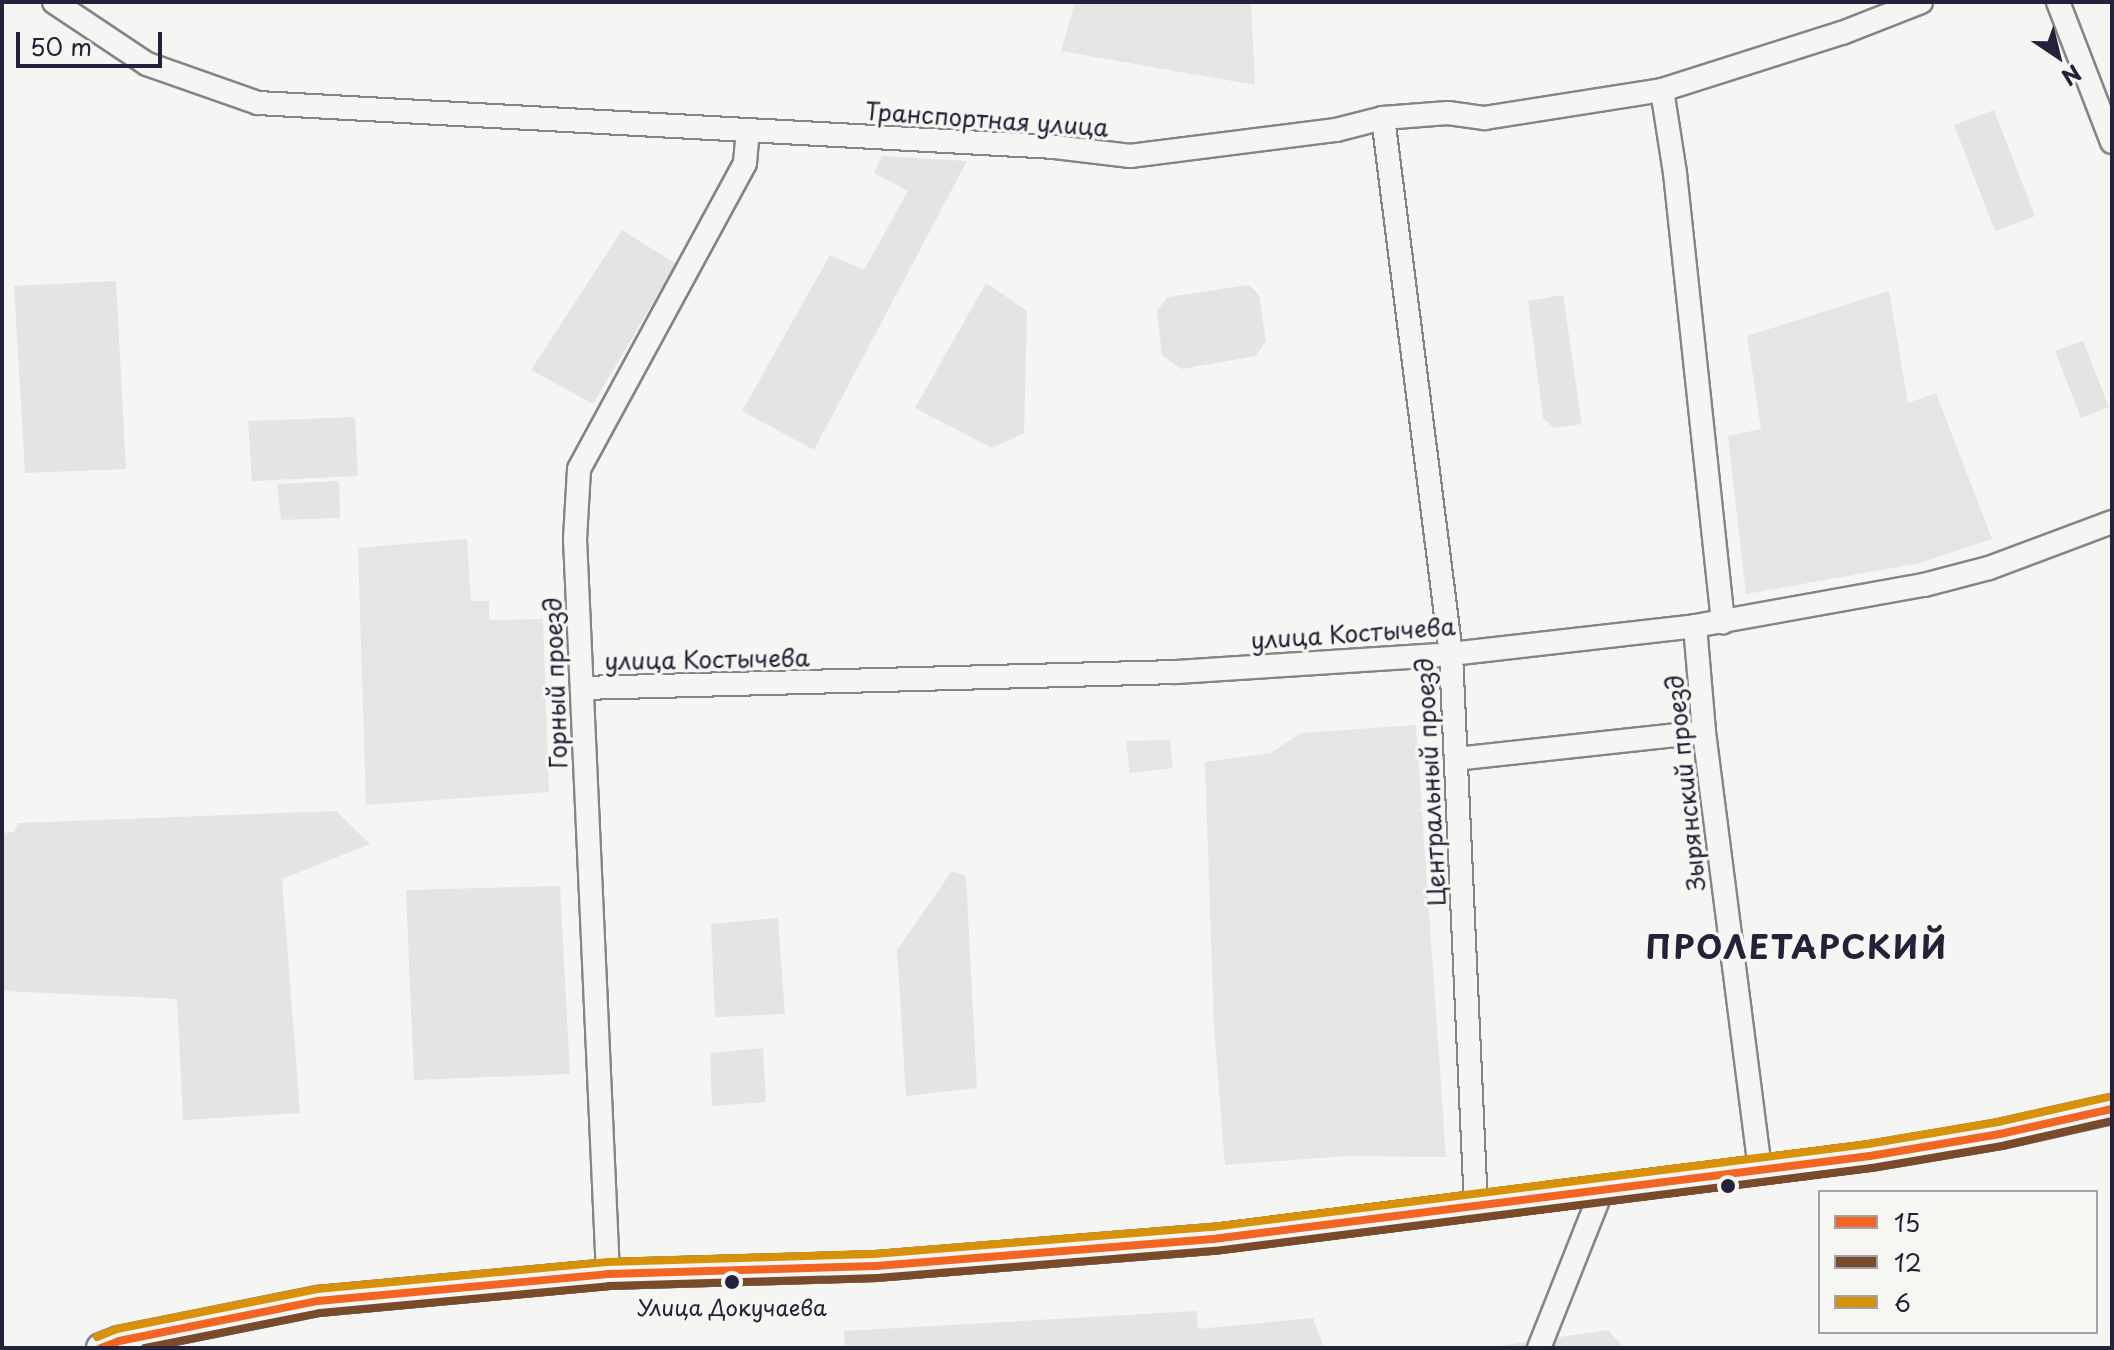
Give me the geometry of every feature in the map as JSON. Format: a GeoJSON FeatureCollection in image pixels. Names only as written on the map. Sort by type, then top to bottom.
{"type":"FeatureCollection","features":[{"type":"Feature","properties":{"kind":"main road"},"geometry":{"type":"LineString","coordinates":[[101,1348],[318,1301],[608,1274],[876,1266],[1102,1250],[1476,1207],[1760,1172],[1942,1145],[2112,1109]]}},
{"type":"Feature","properties":{"kind":"street","name":"Транспортная улица"},"geometry":{"type":"LineString","coordinates":[[54,2],[147,64],[258,103],[1055,147],[1130,156],[1336,130],[1383,118],[1448,113],[1485,118],[1662,90],[1842,33],[1921,2]]}},
{"type":"Feature","properties":{"kind":"street"},"geometry":{"type":"LineString","coordinates":[[2058,2],[2112,142]]}},
{"type":"Feature","properties":{"kind":"street"},"geometry":{"type":"LineString","coordinates":[[1662,90],[1675,173],[1723,622]]}},
{"type":"Feature","properties":{"kind":"street","name":"Центральный проезд"},"geometry":{"type":"LineString","coordinates":[[1383,118],[1451,654],[1476,1207]]}},
{"type":"Feature","properties":{"kind":"street","name":"Горный проезд"},"geometry":{"type":"LineString","coordinates":[[608,1274],[575,539],[579,469],[745,163],[748,131]]}},
{"type":"Feature","properties":{"kind":"street","name":"улица Костычева"},"geometry":{"type":"LineString","coordinates":[[582,688],[1162,672],[1451,654],[1723,622],[1969,575],[2112,522]]}},
{"type":"Feature","properties":{"kind":"street","name":"Зырянский проезд"},"geometry":{"type":"LineString","coordinates":[[1695,626],[1704,732],[1760,1172]]}},
{"type":"Feature","properties":{"kind":"street"},"geometry":{"type":"LineString","coordinates":[[1456,759],[1704,732]]}},
{"type":"Feature","properties":{"kind":"street"},"geometry":{"type":"LineString","coordinates":[[1539,1348],[1602,1190]]}},
{"type":"Feature","properties":{"kind":"shaded area"},"geometry":{"type":"Polygon","coordinates":[[[1075,2],[1251,2],[1255,85],[1061,51],[1075,2]]]}},
{"type":"Feature","properties":{"kind":"shaded area"},"geometry":{"type":"Polygon","coordinates":[[[1994,110],[2035,216],[1995,231],[1954,125],[1994,110]]]}},
{"type":"Feature","properties":{"kind":"shaded area"},"geometry":{"type":"Polygon","coordinates":[[[882,156],[967,161],[814,450],[742,411],[830,255],[864,270],[908,191],[874,173],[882,156]]]}},
{"type":"Feature","properties":{"kind":"shaded area"},"geometry":{"type":"Polygon","coordinates":[[[622,230],[676,264],[593,404],[531,370],[622,230]]]}},
{"type":"Feature","properties":{"kind":"shaded area"},"geometry":{"type":"Polygon","coordinates":[[[116,281],[126,469],[25,473],[14,286],[116,281]]]}},
{"type":"Feature","properties":{"kind":"shaded area"},"geometry":{"type":"Polygon","coordinates":[[[986,283],[1027,311],[1024,433],[992,448],[915,408],[986,283]]]}},
{"type":"Feature","properties":{"kind":"shaded area"},"geometry":{"type":"Polygon","coordinates":[[[1249,285],[1259,295],[1266,341],[1256,356],[1181,369],[1162,355],[1157,310],[1168,297],[1249,285]]]}},
{"type":"Feature","properties":{"kind":"shaded area"},"geometry":{"type":"Polygon","coordinates":[[[1889,291],[1908,403],[1936,393],[1992,539],[1920,563],[1746,594],[1728,436],[1761,429],[1747,336],[1889,291]]]}},
{"type":"Feature","properties":{"kind":"shaded area"},"geometry":{"type":"Polygon","coordinates":[[[1563,295],[1582,424],[1554,428],[1543,418],[1528,301],[1563,295]]]}},
{"type":"Feature","properties":{"kind":"shaded area"},"geometry":{"type":"Polygon","coordinates":[[[2083,341],[2109,407],[2081,418],[2055,351],[2083,341]]]}},
{"type":"Feature","properties":{"kind":"shaded area"},"geometry":{"type":"Polygon","coordinates":[[[355,417],[358,476],[252,481],[248,421],[355,417]]]}},
{"type":"Feature","properties":{"kind":"shaded area"},"geometry":{"type":"Polygon","coordinates":[[[339,481],[340,518],[281,520],[277,484],[339,481]]]}},
{"type":"Feature","properties":{"kind":"shaded area"},"geometry":{"type":"Polygon","coordinates":[[[467,539],[471,601],[489,601],[489,620],[543,619],[549,792],[366,805],[358,548],[467,539]]]}},
{"type":"Feature","properties":{"kind":"shaded area"},"geometry":{"type":"Polygon","coordinates":[[[1416,725],[1446,1157],[1347,1156],[1225,1165],[1214,1029],[1205,762],[1271,753],[1301,733],[1416,725]]]}},
{"type":"Feature","properties":{"kind":"shaded area"},"geometry":{"type":"Polygon","coordinates":[[[1170,740],[1173,768],[1130,773],[1126,741],[1170,740]]]}},
{"type":"Feature","properties":{"kind":"shaded area"},"geometry":{"type":"Polygon","coordinates":[[[336,811],[370,844],[282,879],[300,1113],[183,1120],[177,999],[2,991],[2,833],[14,832],[18,823],[336,811]]]}},
{"type":"Feature","properties":{"kind":"shaded area"},"geometry":{"type":"Polygon","coordinates":[[[952,871],[966,876],[977,1088],[906,1096],[897,950],[952,871]]]}},
{"type":"Feature","properties":{"kind":"shaded area"},"geometry":{"type":"Polygon","coordinates":[[[560,886],[570,1074],[414,1080],[406,890],[560,886]]]}},
{"type":"Feature","properties":{"kind":"shaded area"},"geometry":{"type":"Polygon","coordinates":[[[778,918],[785,1014],[715,1017],[711,924],[778,918]]]}},
{"type":"Feature","properties":{"kind":"shaded area"},"geometry":{"type":"Polygon","coordinates":[[[763,1048],[766,1102],[712,1106],[710,1053],[763,1048]]]}},
{"type":"Feature","properties":{"kind":"shaded area"},"geometry":{"type":"Polygon","coordinates":[[[1197,1311],[1198,1329],[1313,1318],[1324,1348],[845,1348],[844,1331],[1197,1311]]]}},
{"type":"Feature","properties":{"kind":"shaded area"},"geometry":{"type":"Polygon","coordinates":[[[1608,1330],[1624,1348],[1485,1348],[1608,1330]]]}},
{"type":"Feature","properties":{"kind":"transit line","name":"6"},"geometry":{"type":"LineString","coordinates":[[97,1337],[117,1329],[317,1289],[607,1262],[875,1254],[1212,1227],[1868,1144],[1998,1122],[2109,1097]]}},
{"type":"Feature","properties":{"kind":"transit line","name":"15"},"geometry":{"type":"LineString","coordinates":[[101,1348],[119,1341],[318,1301],[608,1274],[876,1266],[1213,1239],[1870,1156],[2000,1134],[2112,1109]]}},
{"type":"Feature","properties":{"kind":"transit line","name":"12"},"geometry":{"type":"LineString","coordinates":[[145,1348],[320,1313],[609,1286],[877,1278],[1215,1251],[1872,1168],[2002,1146],[2112,1121]]}},
{"type":"Feature","properties":{"kind":"place","name":"Улица Докучаева"},"geometry":{"type":"Point","coordinates":[732,1282]}},
{"type":"Feature","properties":{"kind":"district","name":"ПРОЛЕТАРСКИЙ"},"geometry":{"type":"Point","coordinates":[1797,946]}}]}
